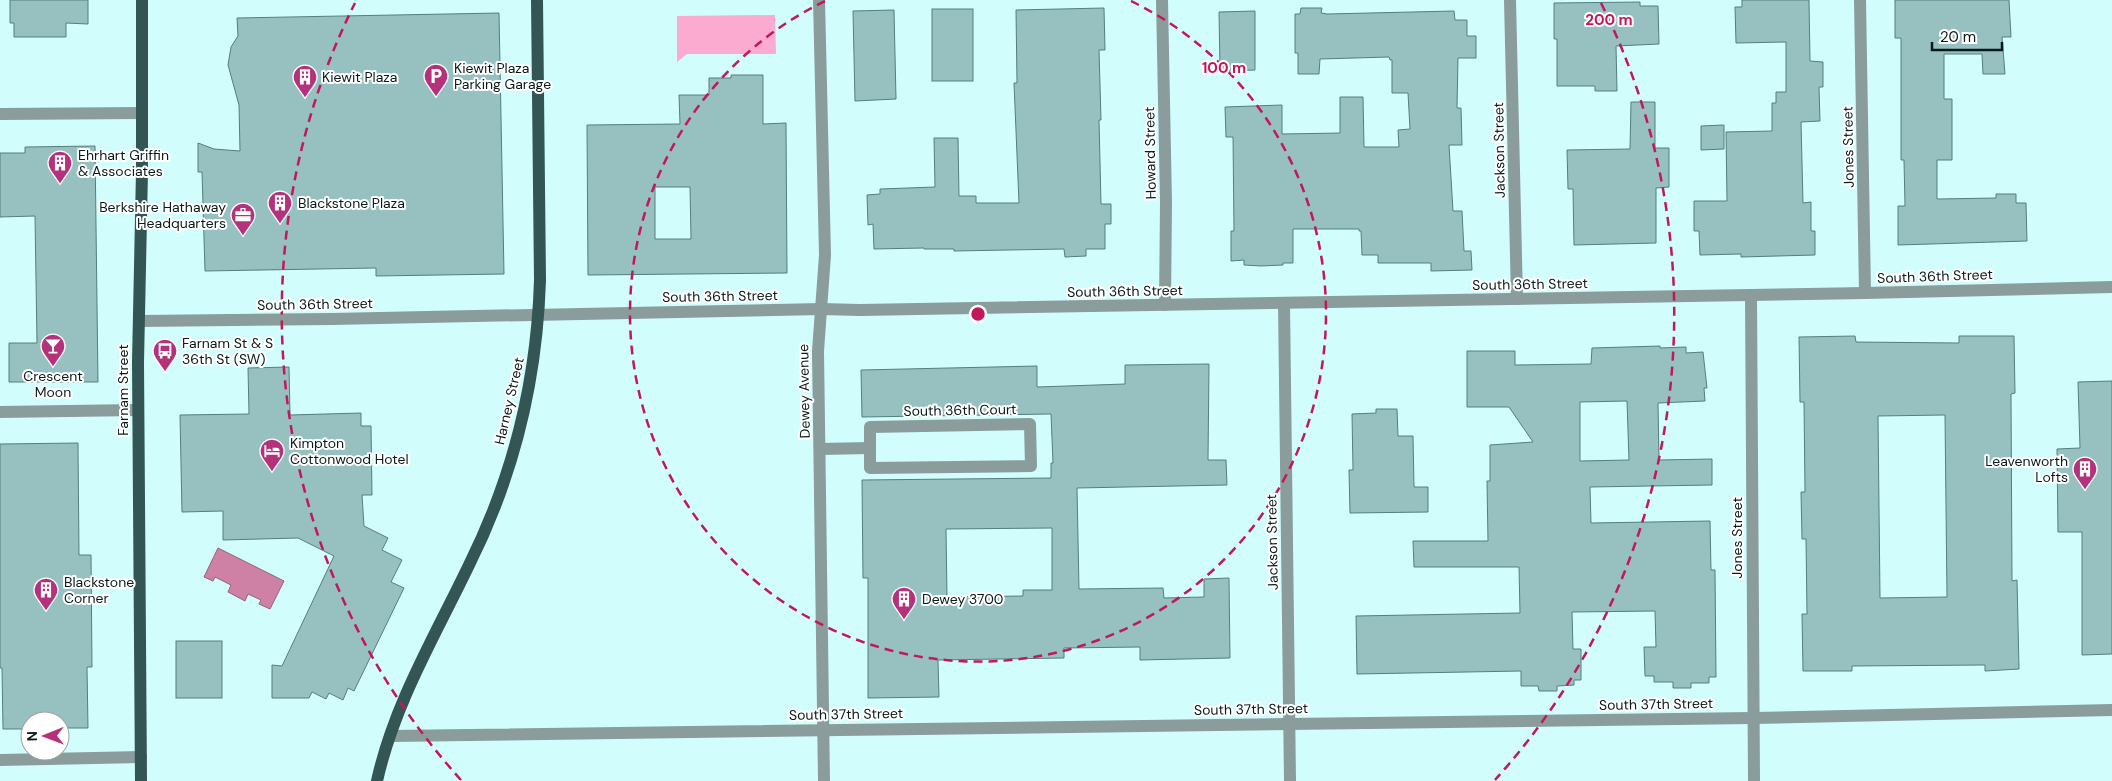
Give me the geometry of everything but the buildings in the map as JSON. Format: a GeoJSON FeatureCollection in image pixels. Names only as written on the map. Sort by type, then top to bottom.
{"type":"FeatureCollection","features":[{"type":"Feature","properties":{"kind":"main road","name":"Farnam Street"},"geometry":{"type":"LineString","coordinates":[[141,781],[138,321],[142,0]]}},
{"type":"Feature","properties":{"kind":"main road","name":"Harney Street"},"geometry":{"type":"LineString","coordinates":[[377,781],[390,736],[422,657],[469,565],[496,501],[508,470],[524,408],[539,314],[537,0]]}},
{"type":"Feature","properties":{"kind":"street","name":"Dewey Avenue"},"geometry":{"type":"LineString","coordinates":[[819,0],[824,255],[818,346],[824,781]]}},
{"type":"Feature","properties":{"kind":"street","name":"Howard Street"},"geometry":{"type":"LineString","coordinates":[[1162,0],[1166,306]]}},
{"type":"Feature","properties":{"kind":"street","name":"Jackson Street"},"geometry":{"type":"LineString","coordinates":[[1510,0],[1517,299]]}},
{"type":"Feature","properties":{"kind":"street","name":"Jones Street"},"geometry":{"type":"LineString","coordinates":[[1860,0],[1866,293]]}},
{"type":"Feature","properties":{"kind":"street"},"geometry":{"type":"LineString","coordinates":[[0,114],[142,113]]}},
{"type":"Feature","properties":{"kind":"street","name":"South 36th Street"},"geometry":{"type":"LineString","coordinates":[[138,321],[821,309],[1166,306],[1284,302],[1866,293],[2112,287]]}},
{"type":"Feature","properties":{"kind":"street","name":"Jones Street"},"geometry":{"type":"LineString","coordinates":[[1751,295],[1752,718],[1754,781]]}},
{"type":"Feature","properties":{"kind":"street","name":"Jackson Street"},"geometry":{"type":"LineString","coordinates":[[1284,302],[1290,781]]}},
{"type":"Feature","properties":{"kind":"street"},"geometry":{"type":"LineString","coordinates":[[0,412],[138,410]]}},
{"type":"Feature","properties":{"kind":"street","name":"South 36th Court"},"geometry":{"type":"LineString","coordinates":[[1030,424],[1031,466],[870,468],[870,448],[870,427],[1030,424]]}},
{"type":"Feature","properties":{"kind":"street"},"geometry":{"type":"LineString","coordinates":[[820,448],[870,448]]}},
{"type":"Feature","properties":{"kind":"street","name":"South 37th Street"},"geometry":{"type":"LineString","coordinates":[[390,736],[1752,718],[2112,710]]}},
{"type":"Feature","properties":{"kind":"street"},"geometry":{"type":"LineString","coordinates":[[0,760],[141,757]]}},
{"type":"Feature","properties":{"kind":"shaded area"},"geometry":{"type":"Polygon","coordinates":[[[775,15],[776,54],[687,54],[677,62],[677,16],[775,15]]]}},
{"type":"Feature","properties":{"kind":"shaded area"},"geometry":{"type":"Polygon","coordinates":[[[218,548],[284,581],[270,609],[259,604],[261,600],[248,594],[245,601],[228,592],[231,585],[215,577],[213,581],[204,577],[218,548]]]}},
{"type":"Feature","properties":{"kind":"place","name":"Kiewit Plaza Parking Garage"},"geometry":{"type":"Point","coordinates":[436,97]}},
{"type":"Feature","properties":{"kind":"place","name":"Kiewit Plaza"},"geometry":{"type":"Point","coordinates":[305,98]}},
{"type":"Feature","properties":{"kind":"place","name":"Ehrhart Griffin & Associates"},"geometry":{"type":"Point","coordinates":[60,184]}},
{"type":"Feature","properties":{"kind":"place","name":"Blackstone Plaza"},"geometry":{"type":"Point","coordinates":[280,224]}},
{"type":"Feature","properties":{"kind":"place","name":"Berkshire Hathaway Headquarters"},"geometry":{"type":"Point","coordinates":[243,236]}},
{"type":"Feature","properties":{"kind":"place","name":"Crescent Moon"},"geometry":{"type":"Point","coordinates":[53,367]}},
{"type":"Feature","properties":{"kind":"place","name":"Farnam St & S 36th St (SW)"},"geometry":{"type":"Point","coordinates":[165,372]}},
{"type":"Feature","properties":{"kind":"place","name":"Kimpton Cottonwood Hotel"},"geometry":{"type":"Point","coordinates":[272,472]}},
{"type":"Feature","properties":{"kind":"place","name":"Leavenworth Lofts"},"geometry":{"type":"Point","coordinates":[2085,490]}},
{"type":"Feature","properties":{"kind":"place","name":"Blackstone Corner"},"geometry":{"type":"Point","coordinates":[46,611]}},
{"type":"Feature","properties":{"kind":"place","name":"Dewey 3700"},"geometry":{"type":"Point","coordinates":[904,620]}}]}
